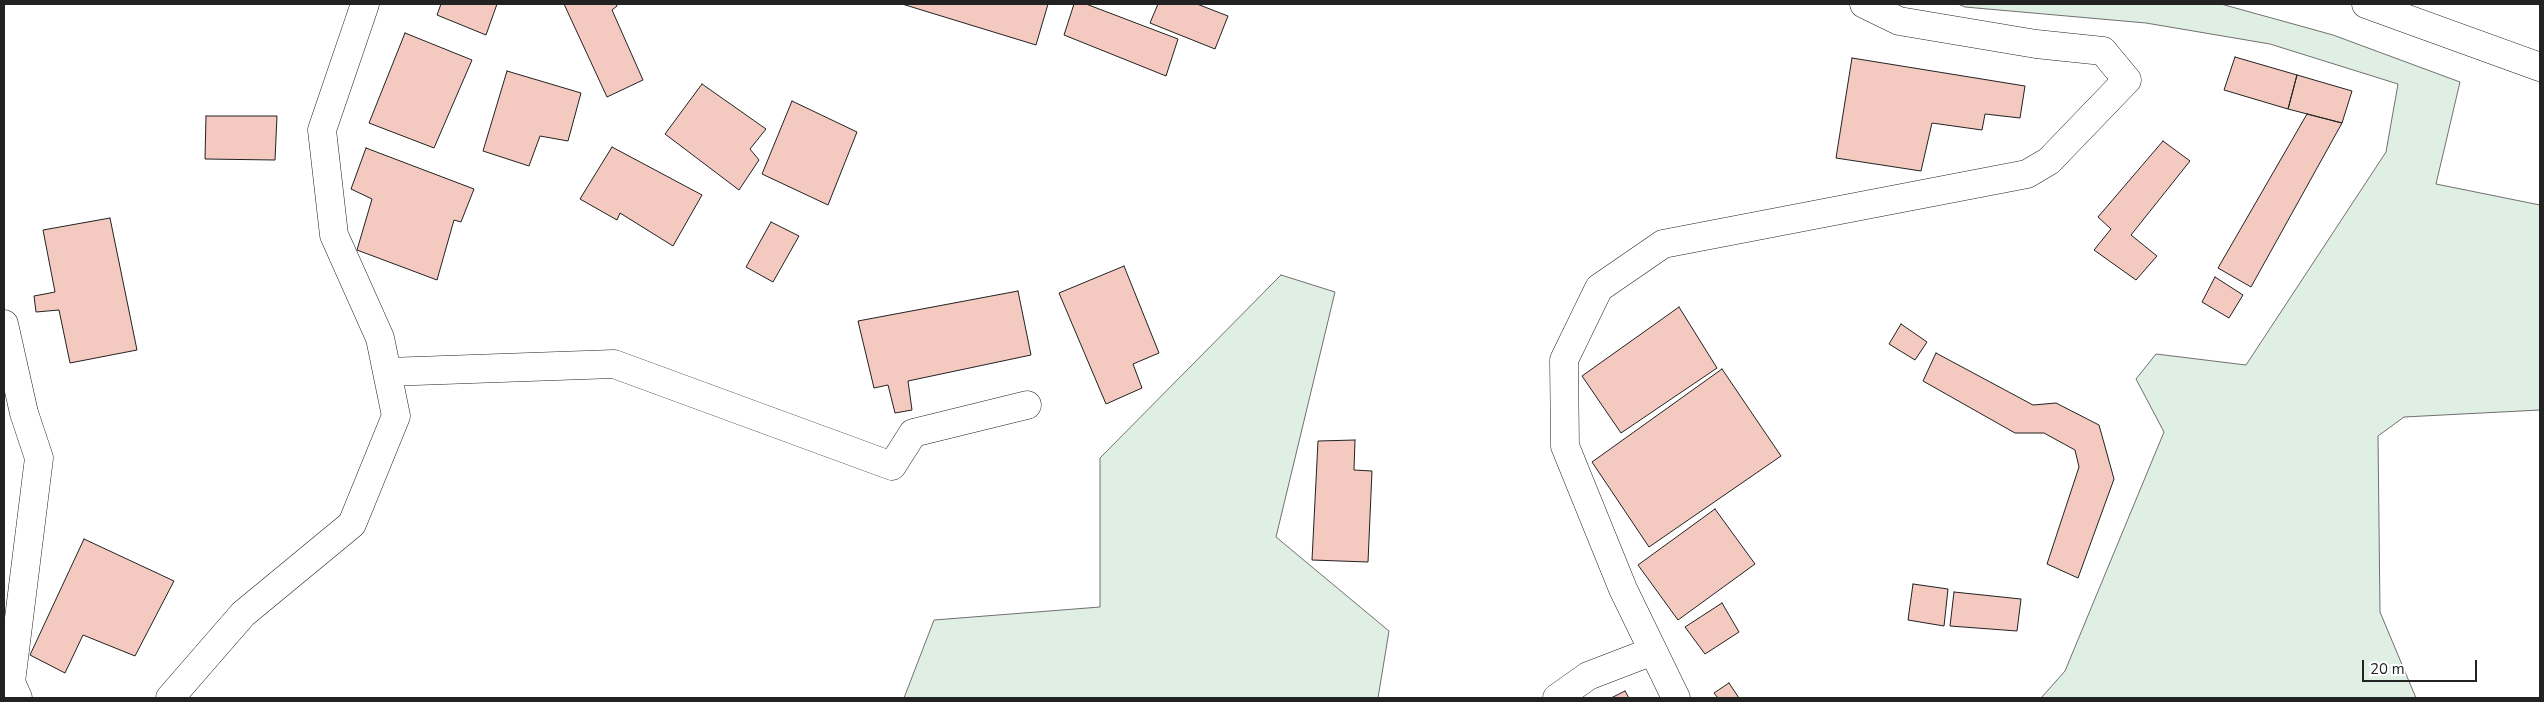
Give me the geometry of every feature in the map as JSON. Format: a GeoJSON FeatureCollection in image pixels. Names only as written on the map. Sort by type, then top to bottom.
{"type":"FeatureCollection","features":[{"type":"Feature","properties":{"kind":"street"},"geometry":{"type":"LineString","coordinates":[[170,698],[243,614],[352,524],[396,416],[380,338],[334,235],[322,130],[365,4]]}},
{"type":"Feature","properties":{"kind":"street"},"geometry":{"type":"LineString","coordinates":[[1676,698],[1623,589],[1565,446],[1564,360],[1599,288],[1663,244],[2027,174],[2049,161],[2127,80],[2103,51],[2036,44],[1899,21],[1864,4]]}},
{"type":"Feature","properties":{"kind":"street"},"geometry":{"type":"LineString","coordinates":[[2366,4],[2540,67]]}},
{"type":"Feature","properties":{"kind":"street"},"geometry":{"type":"LineString","coordinates":[[4,324],[24,413],[39,458],[11,686]]}},
{"type":"Feature","properties":{"kind":"street"},"geometry":{"type":"LineString","coordinates":[[387,372],[614,364],[892,466],[913,433],[1027,405]]}},
{"type":"Feature","properties":{"kind":"street"},"geometry":{"type":"LineString","coordinates":[[1557,698],[1588,676],[1653,651]]}},
{"type":"Feature","properties":{"kind":"green space"},"geometry":{"type":"Polygon","coordinates":[[[1958,4],[2221,4],[2333,35],[2460,82],[2436,184],[2540,205],[2540,410],[2404,417],[2378,436],[2380,612],[2416,698],[2041,698],[2065,671],[2164,432],[2136,379],[2156,354],[2246,365],[2386,152],[2398,84],[2270,44],[2146,23],[1965,7],[1958,4]]]}},
{"type":"Feature","properties":{"kind":"green space"},"geometry":{"type":"Polygon","coordinates":[[[1281,275],[1335,292],[1276,537],[1389,631],[1378,698],[904,698],[934,620],[1100,607],[1100,458],[1281,275]]]}},
{"type":"Feature","properties":{"kind":"building"},"geometry":{"type":"Polygon","coordinates":[[[441,4],[497,4],[486,35],[437,15],[441,4]]]}},
{"type":"Feature","properties":{"kind":"building"},"geometry":{"type":"Polygon","coordinates":[[[564,4],[616,4],[617,6],[612,10],[643,80],[607,97],[564,4]]]}},
{"type":"Feature","properties":{"kind":"building"},"geometry":{"type":"Polygon","coordinates":[[[902,4],[1048,4],[1036,45],[902,4]]]}},
{"type":"Feature","properties":{"kind":"building"},"geometry":{"type":"Polygon","coordinates":[[[1074,4],[1086,4],[1178,39],[1166,76],[1064,35],[1074,4]]]}},
{"type":"Feature","properties":{"kind":"building"},"geometry":{"type":"Polygon","coordinates":[[[1158,4],[1197,4],[1228,16],[1215,49],[1150,23],[1158,4]]]}},
{"type":"Feature","properties":{"kind":"building"},"geometry":{"type":"Polygon","coordinates":[[[405,33],[472,60],[434,148],[369,123],[405,33]]]}},
{"type":"Feature","properties":{"kind":"building"},"geometry":{"type":"Polygon","coordinates":[[[2235,57],[2297,75],[2288,109],[2224,90],[2235,57]]]}},
{"type":"Feature","properties":{"kind":"building"},"geometry":{"type":"Polygon","coordinates":[[[1852,58],[2025,86],[2020,118],[1985,114],[1982,130],[1932,123],[1921,171],[1836,158],[1852,58]]]}},
{"type":"Feature","properties":{"kind":"building"},"geometry":{"type":"Polygon","coordinates":[[[507,71],[581,93],[568,141],[540,136],[529,166],[483,151],[507,71]]]}},
{"type":"Feature","properties":{"kind":"building"},"geometry":{"type":"Polygon","coordinates":[[[2297,75],[2352,91],[2342,123],[2288,109],[2297,75]]]}},
{"type":"Feature","properties":{"kind":"building"},"geometry":{"type":"Polygon","coordinates":[[[702,84],[766,129],[750,149],[759,160],[739,190],[665,134],[702,84]]]}},
{"type":"Feature","properties":{"kind":"building"},"geometry":{"type":"Polygon","coordinates":[[[792,101],[857,132],[828,205],[762,174],[792,101]]]}},
{"type":"Feature","properties":{"kind":"building"},"geometry":{"type":"Polygon","coordinates":[[[2307,114],[2342,123],[2251,287],[2218,268],[2307,114]]]}},
{"type":"Feature","properties":{"kind":"building"},"geometry":{"type":"Polygon","coordinates":[[[206,116],[277,116],[275,160],[205,159],[206,116]]]}},
{"type":"Feature","properties":{"kind":"building"},"geometry":{"type":"Polygon","coordinates":[[[2163,141],[2190,161],[2131,235],[2157,256],[2136,280],[2094,250],[2111,229],[2098,217],[2163,141]]]}},
{"type":"Feature","properties":{"kind":"building"},"geometry":{"type":"Polygon","coordinates":[[[612,147],[702,195],[673,246],[620,213],[617,220],[580,199],[612,147]]]}},
{"type":"Feature","properties":{"kind":"building"},"geometry":{"type":"Polygon","coordinates":[[[366,148],[474,189],[461,222],[454,220],[437,280],[357,250],[372,199],[351,189],[366,148]]]}},
{"type":"Feature","properties":{"kind":"building"},"geometry":{"type":"Polygon","coordinates":[[[110,218],[137,350],[70,363],[59,310],[36,312],[34,296],[55,292],[43,230],[110,218]]]}},
{"type":"Feature","properties":{"kind":"building"},"geometry":{"type":"Polygon","coordinates":[[[771,222],[799,236],[773,282],[746,267],[771,222]]]}},
{"type":"Feature","properties":{"kind":"building"},"geometry":{"type":"Polygon","coordinates":[[[1124,266],[1159,353],[1133,364],[1142,388],[1106,404],[1059,293],[1124,266]]]}},
{"type":"Feature","properties":{"kind":"building"},"geometry":{"type":"Polygon","coordinates":[[[2215,277],[2243,295],[2229,318],[2202,302],[2215,277]]]}},
{"type":"Feature","properties":{"kind":"building"},"geometry":{"type":"Polygon","coordinates":[[[1018,291],[1031,355],[908,381],[912,410],[895,413],[888,385],[874,388],[858,321],[1018,291]]]}},
{"type":"Feature","properties":{"kind":"building"},"geometry":{"type":"Polygon","coordinates":[[[1679,307],[1717,368],[1621,433],[1582,376],[1679,307]]]}},
{"type":"Feature","properties":{"kind":"building"},"geometry":{"type":"Polygon","coordinates":[[[1901,324],[1927,342],[1915,360],[1889,344],[1901,324]]]}},
{"type":"Feature","properties":{"kind":"building"},"geometry":{"type":"Polygon","coordinates":[[[1936,353],[2033,405],[2056,403],[2099,425],[2114,479],[2078,578],[2047,564],[2079,467],[2075,450],[2044,433],[2015,433],[1923,381],[1936,353]]]}},
{"type":"Feature","properties":{"kind":"building"},"geometry":{"type":"Polygon","coordinates":[[[1722,369],[1781,456],[1649,547],[1592,462],[1722,369]]]}},
{"type":"Feature","properties":{"kind":"building"},"geometry":{"type":"Polygon","coordinates":[[[1355,440],[1354,470],[1372,471],[1368,562],[1312,560],[1318,441],[1355,440]]]}},
{"type":"Feature","properties":{"kind":"building"},"geometry":{"type":"Polygon","coordinates":[[[1715,509],[1755,564],[1678,620],[1638,565],[1715,509]]]}},
{"type":"Feature","properties":{"kind":"building"},"geometry":{"type":"Polygon","coordinates":[[[84,539],[174,581],[135,656],[83,635],[65,673],[30,655],[84,539]]]}},
{"type":"Feature","properties":{"kind":"building"},"geometry":{"type":"Polygon","coordinates":[[[1913,584],[1948,589],[1944,626],[1908,620],[1913,584]]]}},
{"type":"Feature","properties":{"kind":"building"},"geometry":{"type":"Polygon","coordinates":[[[1954,592],[2021,599],[2017,631],[1950,626],[1954,592]]]}},
{"type":"Feature","properties":{"kind":"building"},"geometry":{"type":"Polygon","coordinates":[[[1722,603],[1739,632],[1705,654],[1685,627],[1722,603]]]}},
{"type":"Feature","properties":{"kind":"building"},"geometry":{"type":"Polygon","coordinates":[[[1729,683],[1739,698],[1718,698],[1714,693],[1729,683]]]}},
{"type":"Feature","properties":{"kind":"building"},"geometry":{"type":"Polygon","coordinates":[[[1625,691],[1629,698],[1611,698],[1625,691]]]}}]}
